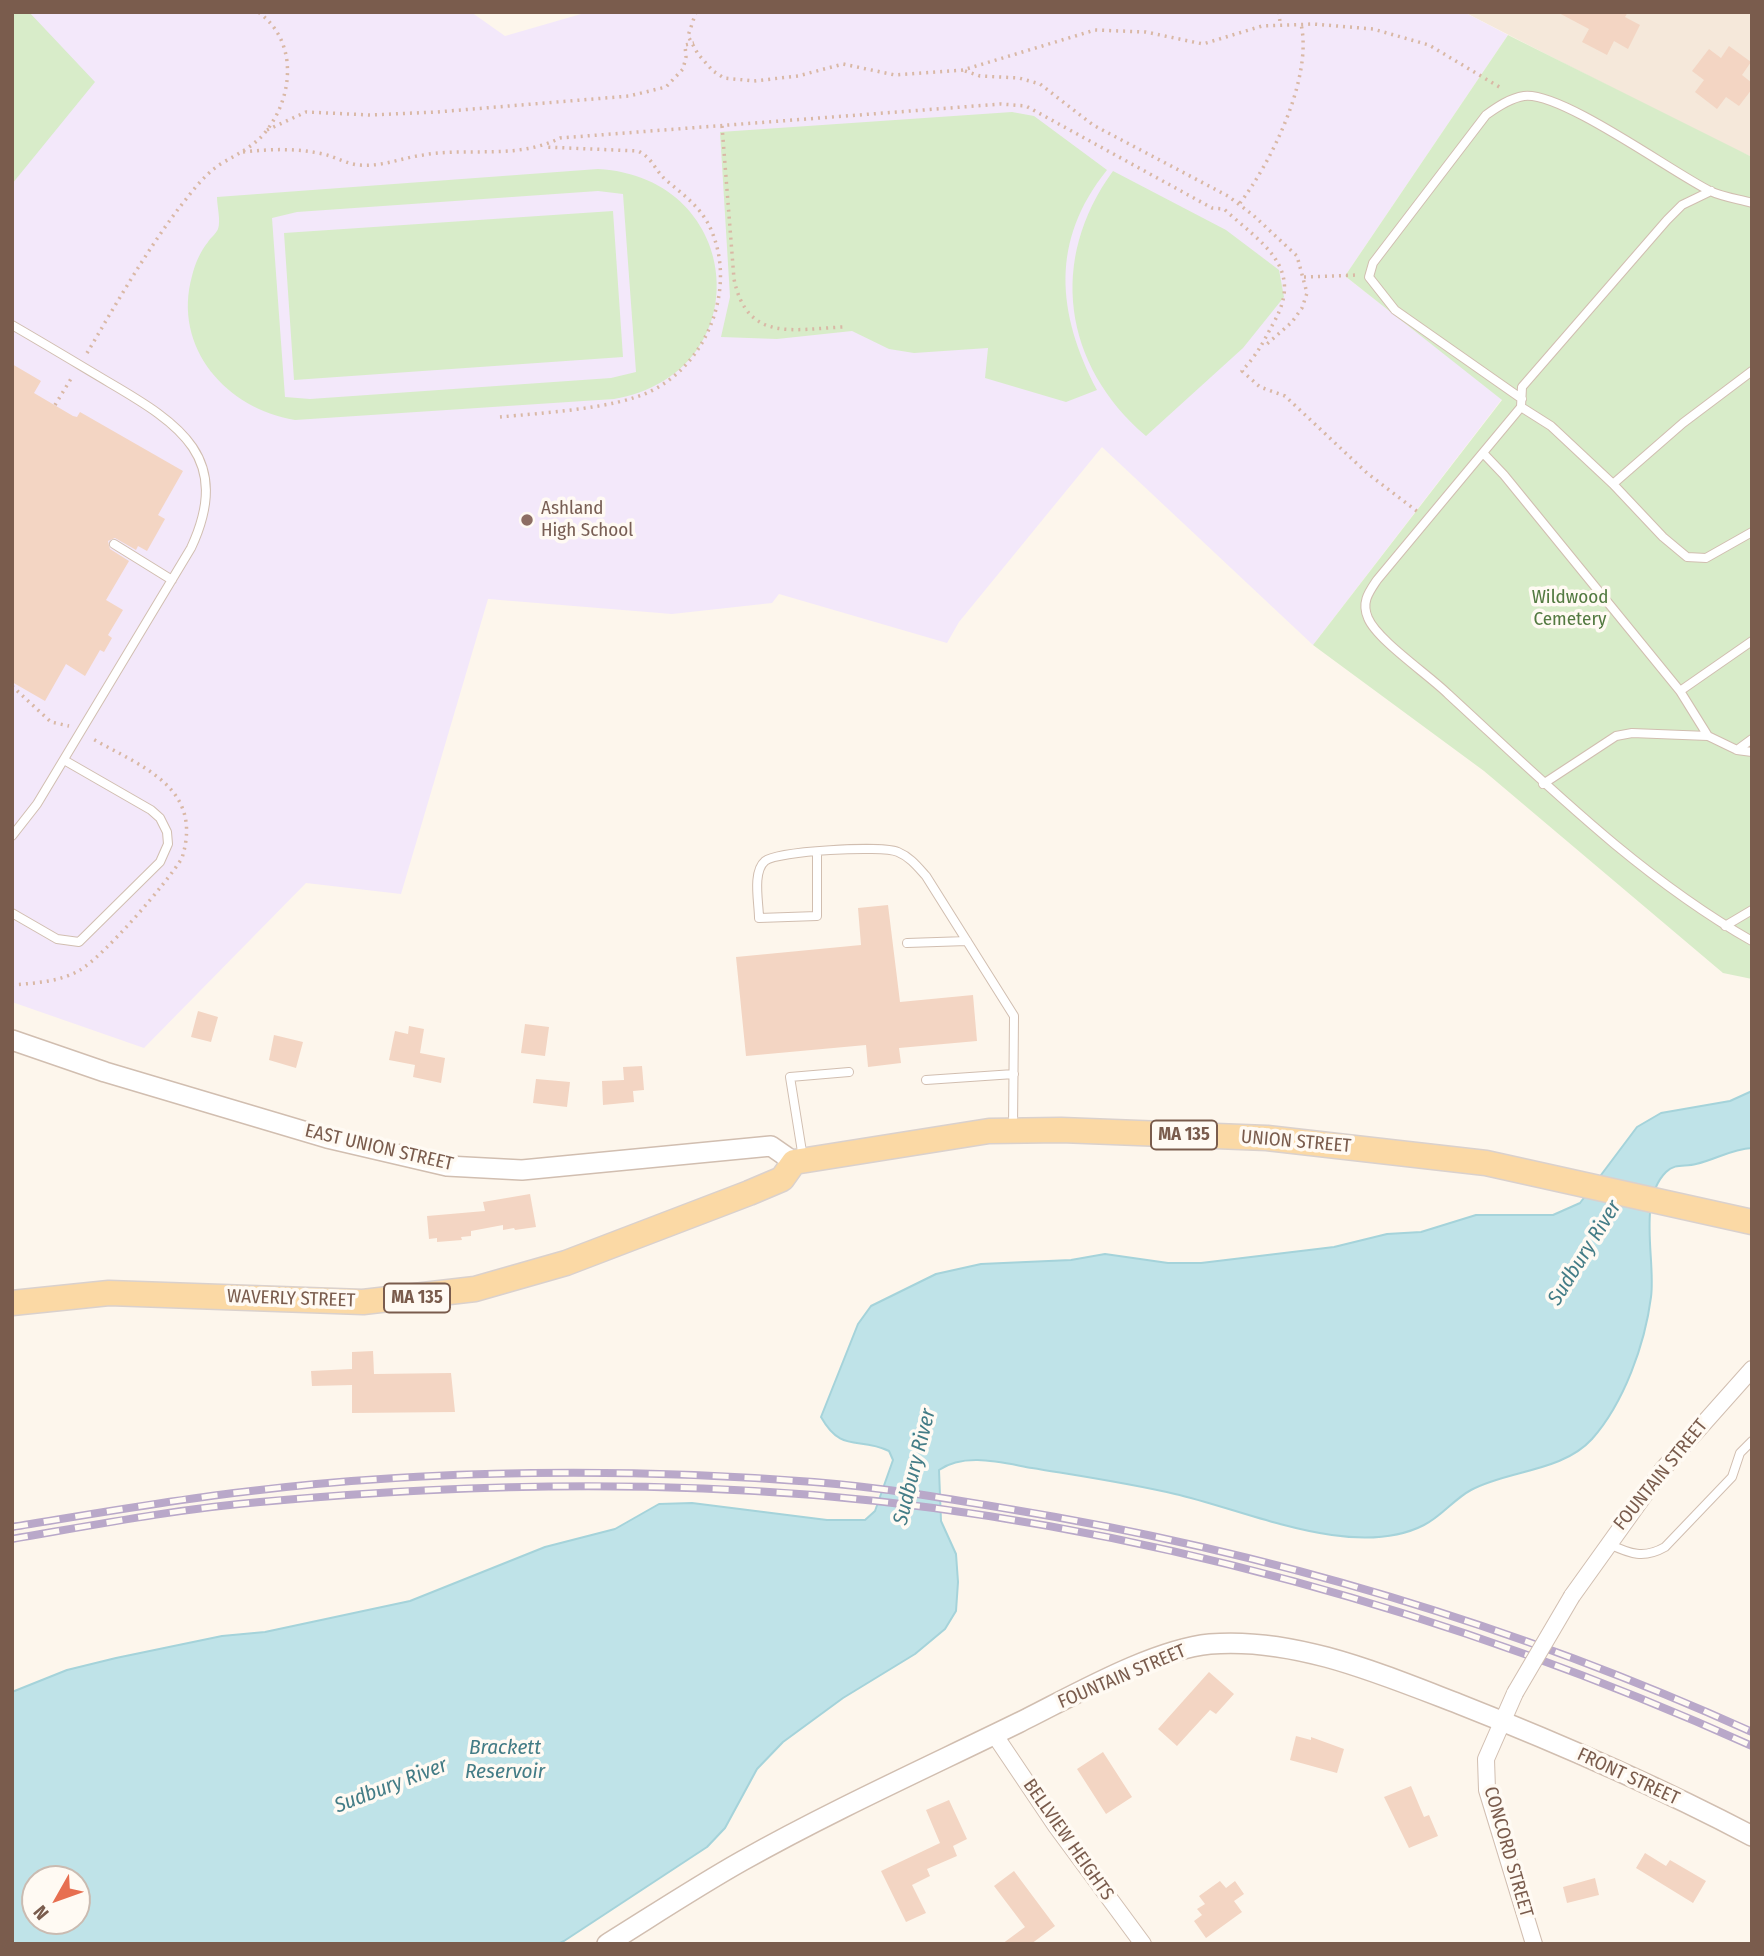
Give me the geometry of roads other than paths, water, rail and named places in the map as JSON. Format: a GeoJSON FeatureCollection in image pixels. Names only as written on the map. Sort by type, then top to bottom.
{"type":"FeatureCollection","features":[{"type":"Feature","properties":{"kind":"main road","name":"UNION STREET"},"geometry":{"type":"LineString","coordinates":[[799,1162],[989,1131],[1267,1138],[1486,1163],[1669,1201],[1752,1222]]}},
{"type":"Feature","properties":{"kind":"main road","name":"WAVERLY STREET"},"geometry":{"type":"LineString","coordinates":[[12,1304],[109,1293],[363,1302],[475,1289],[566,1263],[749,1193],[782,1179],[799,1162]]}},
{"type":"Feature","properties":{"kind":"street","name":"EAST UNION STREET"},"geometry":{"type":"LineString","coordinates":[[12,1040],[105,1072],[327,1138],[447,1166],[522,1170],[771,1146],[799,1162]]}},
{"type":"Feature","properties":{"kind":"street","name":"FOUNTAIN STREET"},"geometry":{"type":"LineString","coordinates":[[607,1944],[742,1861],[994,1734],[1168,1654],[1193,1647],[1267,1645],[1327,1658],[1502,1721],[1515,1693],[1572,1596],[1607,1543],[1663,1469],[1752,1369]]}},
{"type":"Feature","properties":{"kind":"street","name":"FRONT STREET"},"geometry":{"type":"LineString","coordinates":[[1502,1721],[1612,1769],[1752,1836]]}},
{"type":"Feature","properties":{"kind":"street","name":"CONCORD STREET"},"geometry":{"type":"LineString","coordinates":[[1502,1721],[1486,1759],[1487,1790],[1534,1944]]}},
{"type":"Feature","properties":{"kind":"street","name":"BELLVIEW HEIGHTS"},"geometry":{"type":"LineString","coordinates":[[994,1734],[1056,1826],[1143,1944]]}},
{"type":"Feature","properties":{"kind":"lane"},"geometry":{"type":"LineString","coordinates":[[1752,203],[1711,191],[1637,146],[1552,102],[1526,96],[1486,116],[1381,253],[1368,277],[1395,310],[1551,426],[1613,484],[1662,537],[1687,557],[1706,558],[1752,531]]}},
{"type":"Feature","properties":{"kind":"lane"},"geometry":{"type":"LineString","coordinates":[[1711,191],[1682,205],[1667,220],[1522,387],[1521,403],[1483,454],[1365,598],[1368,620],[1378,633],[1450,695],[1543,784],[1661,880],[1725,926],[1752,941]]}},
{"type":"Feature","properties":{"kind":"lane"},"geometry":{"type":"LineString","coordinates":[[12,325],[158,411],[182,432],[198,453],[205,482],[202,519],[191,548],[36,806],[12,836]]}},
{"type":"Feature","properties":{"kind":"lane"},"geometry":{"type":"LineString","coordinates":[[1613,484],[1683,423],[1752,371]]}},
{"type":"Feature","properties":{"kind":"lane"},"geometry":{"type":"LineString","coordinates":[[1483,454],[1504,475],[1680,691],[1708,736]]}},
{"type":"Feature","properties":{"kind":"lane"},"geometry":{"type":"LineString","coordinates":[[114,544],[172,580]]}},
{"type":"Feature","properties":{"kind":"lane"},"geometry":{"type":"LineString","coordinates":[[1680,691],[1752,641]]}},
{"type":"Feature","properties":{"kind":"lane"},"geometry":{"type":"LineString","coordinates":[[1543,784],[1616,736],[1632,733],[1708,736],[1737,750],[1752,752]]}},
{"type":"Feature","properties":{"kind":"lane"},"geometry":{"type":"LineString","coordinates":[[1737,750],[1752,738]]}},
{"type":"Feature","properties":{"kind":"lane"},"geometry":{"type":"LineString","coordinates":[[12,913],[57,939],[79,942],[160,862],[168,844],[167,832],[155,813],[64,760]]}},
{"type":"Feature","properties":{"kind":"lane"},"geometry":{"type":"LineString","coordinates":[[817,852],[817,916],[759,918],[758,870],[765,861],[777,855],[881,847],[911,859],[926,876],[1014,1016],[1013,1131]]}},
{"type":"Feature","properties":{"kind":"lane"},"geometry":{"type":"LineString","coordinates":[[1725,926],[1752,910]]}},
{"type":"Feature","properties":{"kind":"lane"},"geometry":{"type":"LineString","coordinates":[[907,943],[967,941]]}},
{"type":"Feature","properties":{"kind":"lane"},"geometry":{"type":"LineString","coordinates":[[799,1162],[790,1077],[849,1072]]}},
{"type":"Feature","properties":{"kind":"lane"},"geometry":{"type":"LineString","coordinates":[[926,1080],[1014,1074]]}},
{"type":"Feature","properties":{"kind":"lane"},"geometry":{"type":"LineString","coordinates":[[1607,1543],[1631,1554],[1652,1554],[1665,1547],[1732,1478],[1740,1453],[1752,1441]]}},
{"type":"Feature","properties":{"kind":"water","name":"Brackett Reservoir"},"geometry":{"type":"Polygon","coordinates":[[[1752,1091],[1752,1148],[1737,1150],[1696,1164],[1673,1167],[1657,1184],[1650,1215],[1651,1297],[1638,1353],[1614,1408],[1592,1439],[1566,1458],[1471,1490],[1424,1525],[1396,1535],[1366,1538],[1300,1529],[1140,1486],[984,1460],[960,1461],[939,1470],[941,1521],[956,1554],[958,1582],[956,1611],[945,1629],[915,1654],[843,1698],[783,1742],[757,1769],[725,1828],[707,1847],[564,1941],[558,1944],[12,1944],[12,1692],[67,1670],[116,1658],[222,1636],[265,1632],[410,1601],[545,1547],[615,1529],[659,1504],[692,1503],[827,1520],[865,1520],[875,1511],[893,1460],[889,1451],[836,1436],[821,1417],[858,1324],[871,1306],[936,1274],[981,1264],[1071,1260],[1105,1254],[1168,1263],[1201,1263],[1334,1247],[1387,1234],[1421,1232],[1476,1215],[1553,1215],[1580,1203],[1637,1127],[1661,1113],[1730,1101],[1752,1091]]]}},
{"type":"Feature","properties":{"kind":"railway"},"geometry":{"type":"LineString","coordinates":[[12,1527],[251,1491],[389,1478],[532,1473],[675,1474],[863,1487],[1105,1526],[1294,1570],[1480,1625],[1663,1693],[1752,1732]]}},
{"type":"Feature","properties":{"kind":"railway"},"geometry":{"type":"LineString","coordinates":[[12,1539],[229,1505],[467,1488],[675,1487],[814,1495],[934,1508],[1054,1527],[1174,1551],[1293,1581],[1411,1616],[1527,1655],[1641,1698],[1752,1746]]}},
{"type":"Feature","properties":{"kind":"place","name":"Ashland High School"},"geometry":{"type":"Point","coordinates":[527,520]}},
{"type":"Feature","properties":{"kind":"park label","name":"Wildwood Cemetery"},"geometry":{"type":"Point","coordinates":[1570,609]}},
{"type":"Feature","properties":{"kind":"water label","name":"Sudbury River"},"geometry":{"type":"Point","coordinates":[1585,1253]}},
{"type":"Feature","properties":{"kind":"water label","name":"Sudbury River"},"geometry":{"type":"Point","coordinates":[915,1467]}},
{"type":"Feature","properties":{"kind":"water label","name":"Sudbury River"},"geometry":{"type":"Point","coordinates":[391,1786]}}]}
